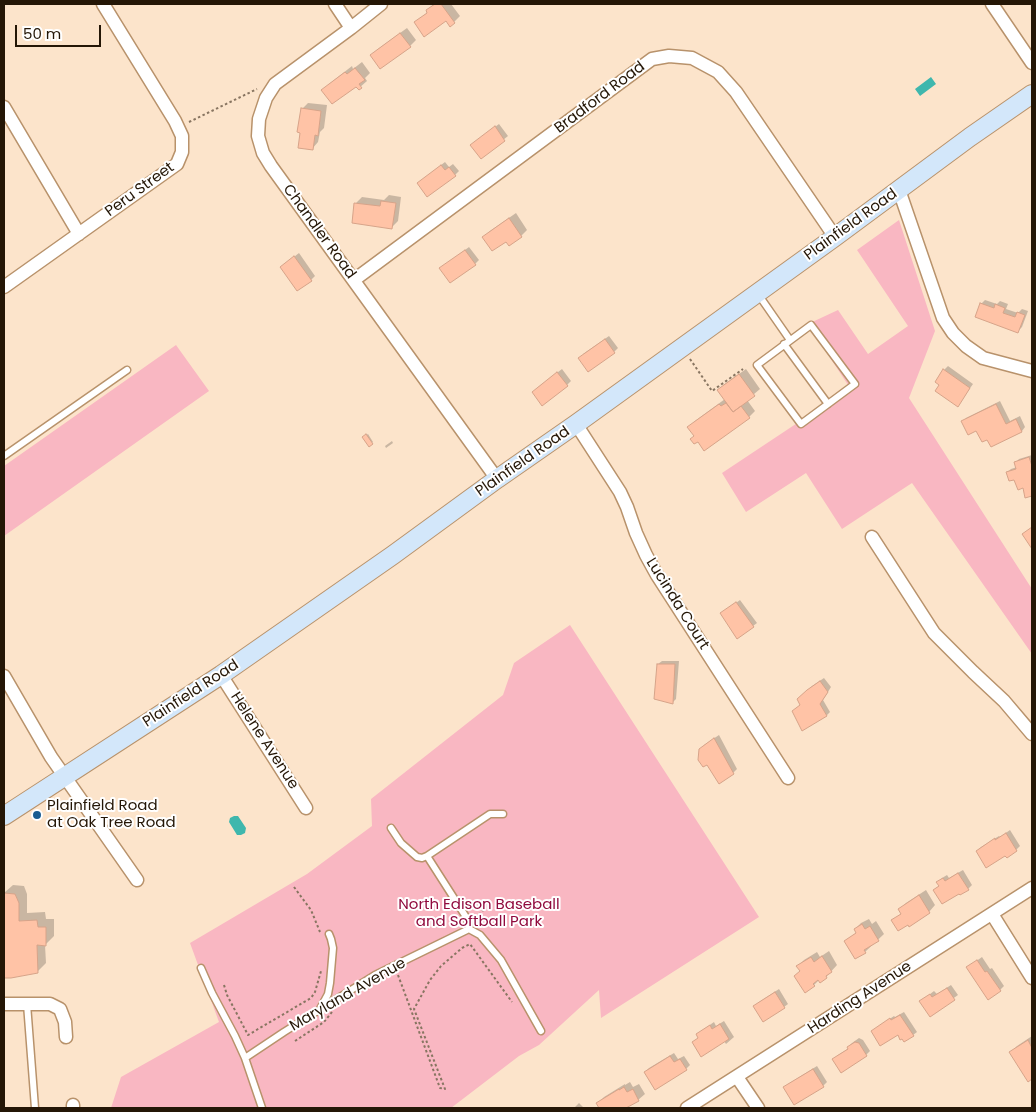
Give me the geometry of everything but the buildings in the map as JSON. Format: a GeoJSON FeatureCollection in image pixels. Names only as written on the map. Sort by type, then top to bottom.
{"type":"FeatureCollection","features":[{"type":"Feature","properties":{"kind":"street","name":"Peru Street"},"geometry":{"type":"LineString","coordinates":[[4,288],[177,164],[182,152],[182,136],[175,121],[103,4]]}},
{"type":"Feature","properties":{"kind":"street"},"geometry":{"type":"LineString","coordinates":[[335,4],[352,28]]}},
{"type":"Feature","properties":{"kind":"street","name":"Chandler Road"},"geometry":{"type":"LineString","coordinates":[[381,4],[352,28],[275,84],[266,98],[260,119],[258,136],[263,154],[271,166],[497,479]]}},
{"type":"Feature","properties":{"kind":"street"},"geometry":{"type":"LineString","coordinates":[[992,4],[1032,63]]}},
{"type":"Feature","properties":{"kind":"street","name":"Bradford Road"},"geometry":{"type":"LineString","coordinates":[[354,280],[652,59],[669,56],[692,58],[718,72],[724,78],[736,92],[835,237]]}},
{"type":"Feature","properties":{"kind":"street","name":"Plainfield Road"},"geometry":{"type":"LineString","coordinates":[[4,816],[221,675],[393,555],[1032,94]]}},
{"type":"Feature","properties":{"kind":"street"},"geometry":{"type":"LineString","coordinates":[[4,107],[79,234]]}},
{"type":"Feature","properties":{"kind":"street"},"geometry":{"type":"LineString","coordinates":[[899,190],[944,318],[953,333],[966,346],[983,358],[1032,371]]}},
{"type":"Feature","properties":{"kind":"street","name":"Lucinda Court"},"geometry":{"type":"LineString","coordinates":[[576,424],[620,492],[636,533],[657,575],[788,778]]}},
{"type":"Feature","properties":{"kind":"street"},"geometry":{"type":"LineString","coordinates":[[872,537],[934,633],[1004,701],[1032,734]]}},
{"type":"Feature","properties":{"kind":"street","name":"Helene Avenue"},"geometry":{"type":"LineString","coordinates":[[221,675],[306,808]]}},
{"type":"Feature","properties":{"kind":"street"},"geometry":{"type":"LineString","coordinates":[[4,676],[51,757],[137,880]]}},
{"type":"Feature","properties":{"kind":"street"},"geometry":{"type":"LineString","coordinates":[[4,803],[25,801]]}},
{"type":"Feature","properties":{"kind":"street","name":"Harding Avenue"},"geometry":{"type":"LineString","coordinates":[[687,1108],[1032,888]]}},
{"type":"Feature","properties":{"kind":"street"},"geometry":{"type":"LineString","coordinates":[[992,914],[1032,978]]}},
{"type":"Feature","properties":{"kind":"street"},"geometry":{"type":"LineString","coordinates":[[4,1004],[50,1004],[60,1009],[65,1022],[66,1037]]}},
{"type":"Feature","properties":{"kind":"street"},"geometry":{"type":"LineString","coordinates":[[737,1077],[758,1108]]}},
{"type":"Feature","properties":{"kind":"lane"},"geometry":{"type":"LineString","coordinates":[[758,293],[790,340]]}},
{"type":"Feature","properties":{"kind":"lane"},"geometry":{"type":"LineString","coordinates":[[811,325],[855,384],[801,424],[756,365],[784,344],[811,325]]}},
{"type":"Feature","properties":{"kind":"lane"},"geometry":{"type":"LineString","coordinates":[[784,344],[828,404]]}},
{"type":"Feature","properties":{"kind":"lane"},"geometry":{"type":"LineString","coordinates":[[4,456],[126,370]]}},
{"type":"Feature","properties":{"kind":"lane"},"geometry":{"type":"LineString","coordinates":[[391,828],[401,843],[417,857],[422,858],[490,814],[503,814]]}},
{"type":"Feature","properties":{"kind":"lane"},"geometry":{"type":"LineString","coordinates":[[427,856],[466,918],[469,929],[480,935],[501,960],[540,1031]]}},
{"type":"Feature","properties":{"kind":"lane","name":"Maryland Avenue"},"geometry":{"type":"LineString","coordinates":[[245,1058],[375,975],[469,929]]}},
{"type":"Feature","properties":{"kind":"lane"},"geometry":{"type":"LineString","coordinates":[[320,1010],[328,994],[330,983],[333,948],[330,934]]}},
{"type":"Feature","properties":{"kind":"lane"},"geometry":{"type":"LineString","coordinates":[[201,968],[245,1058],[262,1108]]}},
{"type":"Feature","properties":{"kind":"lane"},"geometry":{"type":"LineString","coordinates":[[28,1004],[35,1108]]}},
{"type":"Feature","properties":{"kind":"path"},"geometry":{"type":"LineString","coordinates":[[178,128],[261,87]]}},
{"type":"Feature","properties":{"kind":"path"},"geometry":{"type":"LineString","coordinates":[[689,358],[712,391],[743,369]]}},
{"type":"Feature","properties":{"kind":"path"},"geometry":{"type":"LineString","coordinates":[[294,887],[311,910],[322,937]]}},
{"type":"Feature","properties":{"kind":"path"},"geometry":{"type":"LineString","coordinates":[[396,970],[440,1088],[445,1089],[414,1009],[430,980],[441,966],[462,948],[470,944],[512,1002]]}},
{"type":"Feature","properties":{"kind":"path"},"geometry":{"type":"LineString","coordinates":[[224,985],[226,995],[248,1035],[311,998],[318,983],[322,965]]}},
{"type":"Feature","properties":{"kind":"path"},"geometry":{"type":"LineString","coordinates":[[295,1041],[324,1022],[333,1010]]}},
{"type":"Feature","properties":{"kind":"green space"},"geometry":{"type":"Polygon","coordinates":[[[899,220],[935,331],[909,398],[1032,589],[1032,654],[912,483],[842,529],[806,473],[746,512],[722,473],[850,388],[808,324],[838,310],[868,354],[908,326],[857,250],[899,220]]]}},
{"type":"Feature","properties":{"kind":"green space"},"geometry":{"type":"Polygon","coordinates":[[[176,345],[209,391],[4,536],[4,466],[176,345]]]}},
{"type":"Feature","properties":{"kind":"green space","name":"North Edison Baseball and Softball Park"},"geometry":{"type":"Polygon","coordinates":[[[570,625],[759,917],[601,1018],[599,990],[539,1045],[519,1056],[451,1108],[111,1108],[121,1077],[219,1022],[190,943],[307,874],[372,826],[371,799],[503,695],[514,663],[570,625]]]}},
{"type":"Feature","properties":{"kind":"water"},"geometry":{"type":"Polygon","coordinates":[[[931,77],[936,84],[920,96],[915,89],[931,77]]]}},
{"type":"Feature","properties":{"kind":"water"},"geometry":{"type":"Polygon","coordinates":[[[238,816],[246,828],[245,833],[241,835],[237,835],[229,822],[230,818],[238,816]]]}},
{"type":"Feature","properties":{"kind":"place","name":"Plainfield Road at Oak Tree Road"},"geometry":{"type":"Point","coordinates":[37,815]}}]}
